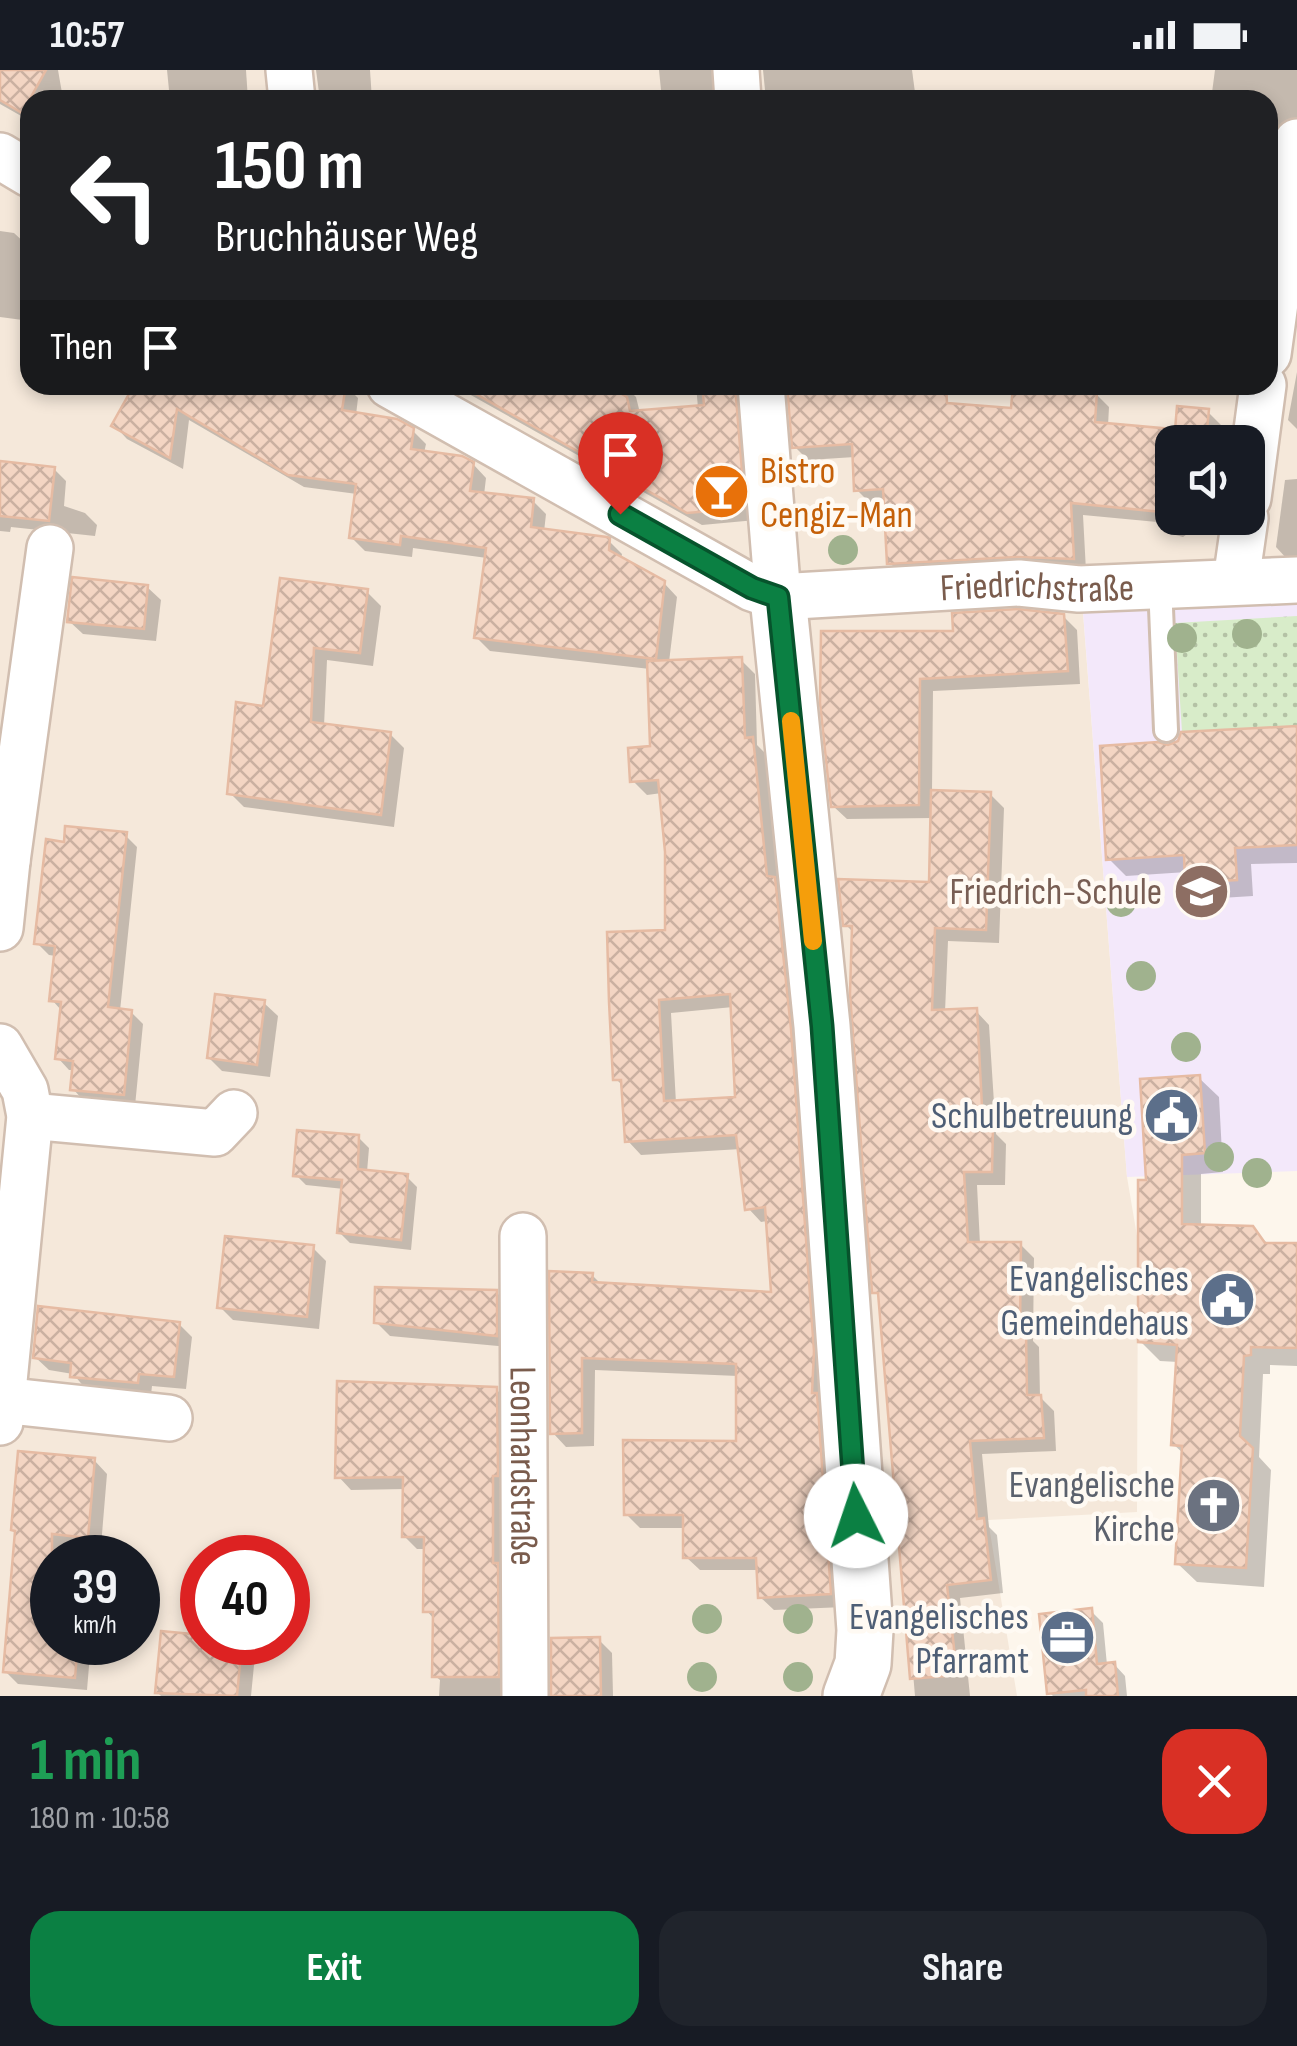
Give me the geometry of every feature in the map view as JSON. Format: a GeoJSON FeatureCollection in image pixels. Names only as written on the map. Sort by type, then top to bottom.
{"type":"FeatureCollection","features":[{"type":"Feature","properties":{"kind":"street"},"geometry":{"type":"LineString","coordinates":[[1278,281],[1297,142]]}},
{"type":"Feature","properties":{"kind":"street"},"geometry":{"type":"LineString","coordinates":[[408,395],[752,588],[778,597]]}},
{"type":"Feature","properties":{"kind":"street"},"geometry":{"type":"LineString","coordinates":[[762,395],[778,597],[822,1026],[865,1630],[863,1664],[852,1696]]}},
{"type":"Feature","properties":{"kind":"street"},"geometry":{"type":"LineString","coordinates":[[1258,425],[1262,395]]}},
{"type":"Feature","properties":{"kind":"street"},"geometry":{"type":"LineString","coordinates":[[1236,581],[1243,535]]}},
{"type":"Feature","properties":{"kind":"street"},"geometry":{"type":"LineString","coordinates":[[0,928],[3,861],[50,548]]}},
{"type":"Feature","properties":{"kind":"street","name":"Friedrichstraße"},"geometry":{"type":"LineString","coordinates":[[778,597],[1019,582],[1079,588],[1297,580]]}},
{"type":"Feature","properties":{"kind":"street"},"geometry":{"type":"LineString","coordinates":[[0,1046],[26,1090],[30,1116],[1,1411],[169,1418]]}},
{"type":"Feature","properties":{"kind":"street"},"geometry":{"type":"LineString","coordinates":[[30,1116],[215,1133],[234,1113]]}},
{"type":"Feature","properties":{"kind":"street","name":"Leonhardstraße"},"geometry":{"type":"LineString","coordinates":[[524,1236],[525,1696]]}},
{"type":"Feature","properties":{"kind":"lane"},"geometry":{"type":"LineString","coordinates":[[1160,584],[1166,730]]}},
{"type":"Feature","properties":{"kind":"shaded area"},"geometry":{"type":"Polygon","coordinates":[[[0,70],[1297,70],[1297,603],[1083,613],[1127,1177],[1138,1242],[1137,1512],[988,1520],[1017,1696],[0,1696],[0,70]]]}},
{"type":"Feature","properties":{"kind":"shaded area","name":"Friedrich-Schule"},"geometry":{"type":"Polygon","coordinates":[[[1297,603],[1297,1171],[1127,1177],[1083,612],[1297,603]]]}},
{"type":"Feature","properties":{"kind":"green space"},"geometry":{"type":"Polygon","coordinates":[[[1297,616],[1297,726],[1182,732],[1175,623],[1297,616]]]}},
{"type":"Feature","properties":{"kind":"building"},"geometry":{"type":"Polygon","coordinates":[[[0,70],[46,70],[35,90],[20,90],[20,112],[0,100],[0,70]]]}},
{"type":"Feature","properties":{"kind":"building"},"geometry":{"type":"Polygon","coordinates":[[[128,395],[344,395],[342,410],[397,419],[414,428],[411,449],[462,456],[474,462],[470,491],[534,498],[531,527],[610,538],[609,550],[665,581],[656,659],[474,638],[486,548],[401,536],[400,545],[349,538],[356,484],[288,475],[177,409],[170,458],[111,426],[128,395]]]}},
{"type":"Feature","properties":{"kind":"building"},"geometry":{"type":"Polygon","coordinates":[[[478,395],[624,395],[630,411],[704,405],[703,395],[736,395],[745,508],[687,513],[478,395]]]}},
{"type":"Feature","properties":{"kind":"building"},"geometry":{"type":"Polygon","coordinates":[[[788,395],[947,395],[947,403],[1011,408],[1012,395],[1097,395],[1095,422],[1155,427],[1155,511],[1071,503],[1074,559],[1017,557],[887,564],[883,489],[854,491],[852,444],[792,448],[788,395]]]}},
{"type":"Feature","properties":{"kind":"building"},"geometry":{"type":"Polygon","coordinates":[[[1177,406],[1209,409],[1208,425],[1175,425],[1177,406]]]}},
{"type":"Feature","properties":{"kind":"building"},"geometry":{"type":"Polygon","coordinates":[[[0,461],[55,467],[49,521],[0,516],[0,461]]]}},
{"type":"Feature","properties":{"kind":"building"},"geometry":{"type":"Polygon","coordinates":[[[72,577],[148,585],[144,629],[67,622],[72,577]]]}},
{"type":"Feature","properties":{"kind":"building"},"geometry":{"type":"Polygon","coordinates":[[[280,578],[368,589],[360,653],[314,648],[311,722],[391,732],[381,815],[227,794],[236,702],[263,706],[280,578]]]}},
{"type":"Feature","properties":{"kind":"building"},"geometry":{"type":"Polygon","coordinates":[[[1018,609],[1064,614],[1068,671],[920,679],[919,805],[831,807],[820,703],[821,631],[953,631],[952,613],[1018,609]]]}},
{"type":"Feature","properties":{"kind":"building"},"geometry":{"type":"Polygon","coordinates":[[[742,657],[745,738],[753,737],[767,876],[775,877],[791,1029],[814,1351],[812,1393],[817,1393],[831,1594],[758,1598],[756,1558],[683,1558],[683,1515],[624,1515],[623,1440],[736,1441],[736,1364],[582,1358],[582,1433],[550,1434],[549,1271],[593,1273],[592,1282],[771,1292],[765,1207],[745,1210],[736,1135],[625,1142],[621,1080],[613,1080],[607,932],[665,930],[665,852],[658,780],[630,782],[628,748],[650,746],[647,661],[742,657]],[[730,994],[659,1000],[664,1101],[735,1097],[730,994]]]}},
{"type":"Feature","properties":{"kind":"building"},"geometry":{"type":"Polygon","coordinates":[[[1297,726],[1297,845],[1235,848],[1237,880],[1185,883],[1184,855],[1106,860],[1100,746],[1158,742],[1168,745],[1178,741],[1181,732],[1297,726]]]}},
{"type":"Feature","properties":{"kind":"building"},"geometry":{"type":"Polygon","coordinates":[[[931,790],[991,792],[986,930],[935,928],[932,1010],[977,1008],[983,1127],[993,1127],[992,1172],[964,1172],[968,1242],[1021,1242],[1020,1329],[1026,1331],[1027,1395],[1041,1395],[1044,1438],[970,1441],[977,1519],[984,1518],[991,1580],[947,1585],[957,1675],[910,1679],[878,1293],[872,1293],[850,994],[852,926],[843,926],[838,879],[929,882],[931,790]]]}},
{"type":"Feature","properties":{"kind":"building"},"geometry":{"type":"Polygon","coordinates":[[[65,826],[127,832],[108,1007],[132,1010],[124,1095],[70,1090],[73,1061],[55,1059],[61,1002],[49,1001],[55,946],[34,944],[46,839],[64,842],[65,826]]]}},
{"type":"Feature","properties":{"kind":"building"},"geometry":{"type":"Polygon","coordinates":[[[215,994],[265,1000],[257,1065],[207,1058],[215,994]]]}},
{"type":"Feature","properties":{"kind":"building"},"geometry":{"type":"Polygon","coordinates":[[[1200,1075],[1205,1153],[1182,1155],[1182,1224],[1253,1226],[1265,1243],[1297,1243],[1297,1348],[1251,1347],[1251,1355],[1244,1356],[1240,1436],[1253,1448],[1246,1568],[1175,1564],[1182,1446],[1171,1445],[1177,1345],[1138,1342],[1138,1180],[1146,1180],[1140,1079],[1200,1075]]]}},
{"type":"Feature","properties":{"kind":"building"},"geometry":{"type":"Polygon","coordinates":[[[297,1130],[359,1135],[358,1169],[408,1174],[401,1240],[337,1233],[342,1180],[293,1176],[297,1130]]]}},
{"type":"Feature","properties":{"kind":"building"},"geometry":{"type":"Polygon","coordinates":[[[225,1236],[314,1245],[307,1317],[217,1308],[225,1236]]]}},
{"type":"Feature","properties":{"kind":"building"},"geometry":{"type":"Polygon","coordinates":[[[375,1287],[497,1290],[497,1336],[374,1323],[375,1287]]]}},
{"type":"Feature","properties":{"kind":"building"},"geometry":{"type":"Polygon","coordinates":[[[38,1306],[180,1322],[174,1377],[139,1374],[138,1383],[70,1377],[71,1363],[33,1358],[38,1306]]]}},
{"type":"Feature","properties":{"kind":"building"},"geometry":{"type":"Polygon","coordinates":[[[337,1381],[497,1387],[498,1476],[493,1476],[493,1563],[498,1563],[499,1677],[432,1677],[433,1612],[423,1612],[424,1537],[402,1537],[403,1477],[335,1478],[337,1381]]]}},
{"type":"Feature","properties":{"kind":"building"},"geometry":{"type":"Polygon","coordinates":[[[18,1451],[95,1458],[88,1535],[30,1535],[30,1665],[76,1665],[75,1678],[3,1672],[15,1531],[11,1530],[18,1451]]]}},
{"type":"Feature","properties":{"kind":"building","name":"Evangelisches Pfarramt"},"geometry":{"type":"Polygon","coordinates":[[[1092,1608],[1097,1664],[1115,1662],[1118,1696],[1086,1696],[1086,1690],[1047,1694],[1039,1614],[1092,1608]]]}},
{"type":"Feature","properties":{"kind":"building"},"geometry":{"type":"Polygon","coordinates":[[[161,1631],[180,1633],[180,1665],[240,1665],[237,1696],[155,1693],[161,1631]]]}},
{"type":"Feature","properties":{"kind":"building"},"geometry":{"type":"Polygon","coordinates":[[[600,1637],[601,1696],[551,1696],[551,1638],[600,1637]]]}},
{"type":"Feature","properties":{"kind":"slow traffic"},"geometry":{"type":"LineString","coordinates":[[791,721],[813,941]]}},
{"type":"Feature","properties":{"kind":"place","name":"Bistro Cengiz-Man"},"geometry":{"type":"Point","coordinates":[721,492]}},
{"type":"Feature","properties":{"kind":"place","name":"Friedrich-Schule"},"geometry":{"type":"Point","coordinates":[1201,891]}},
{"type":"Feature","properties":{"kind":"place","name":"Schulbetreuung"},"geometry":{"type":"Point","coordinates":[1172,1115]}},
{"type":"Feature","properties":{"kind":"place","name":"Evangelisches Gemeindehaus"},"geometry":{"type":"Point","coordinates":[1228,1300]}},
{"type":"Feature","properties":{"kind":"place","name":"Evangelische Kirche"},"geometry":{"type":"Point","coordinates":[1214,1506]}},
{"type":"Feature","properties":{"kind":"place","name":"Evangelisches Pfarramt"},"geometry":{"type":"Point","coordinates":[1068,1638]}},
{"type":"Feature","properties":{"kind":"route"},"geometry":{"type":"LineString","coordinates":[[620,514],[752,588],[778,597],[822,1026],[856,1516]]}}]}
